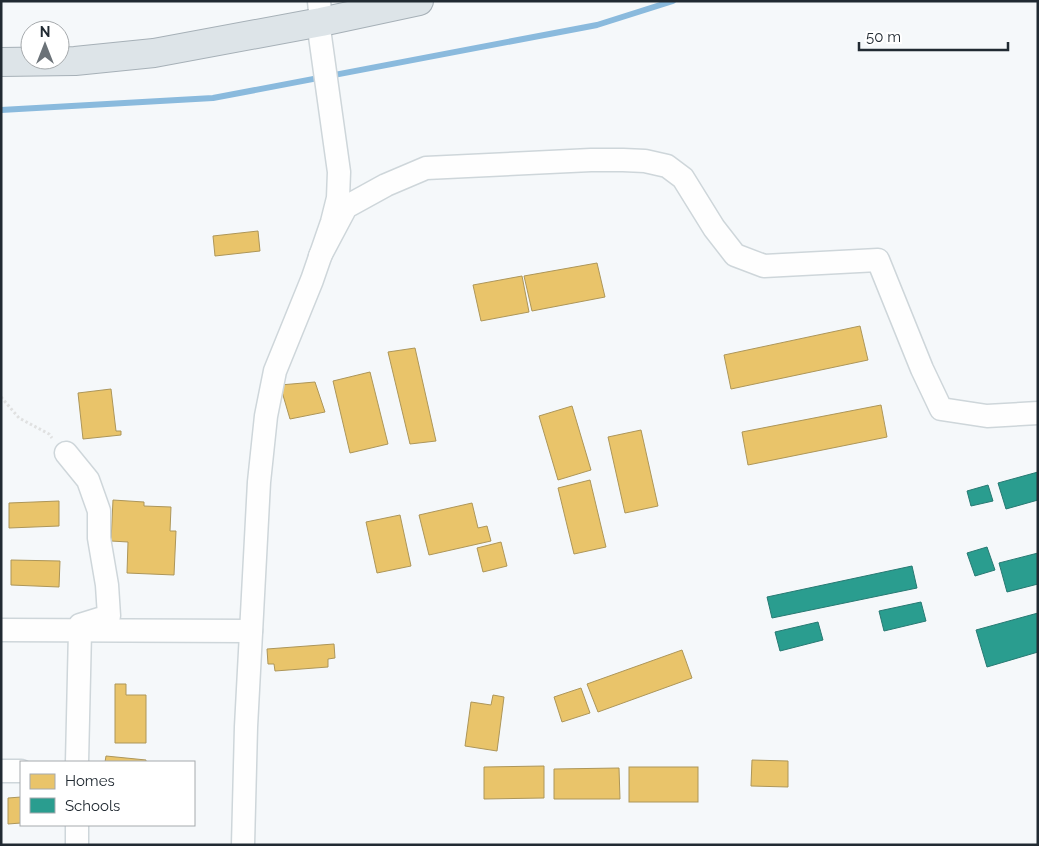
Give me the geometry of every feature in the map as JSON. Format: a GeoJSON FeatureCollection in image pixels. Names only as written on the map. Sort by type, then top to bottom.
{"type":"FeatureCollection","features":[{"type":"Feature","properties":{"kind":"highway"},"geometry":{"type":"LineString","coordinates":[[1,62],[75,61],[154,53],[419,1]]}},
{"type":"Feature","properties":{"kind":"street"},"geometry":{"type":"LineString","coordinates":[[243,845],[251,631],[259,482],[266,416],[275,371],[320,256],[338,198],[339,172],[320,20]]}},
{"type":"Feature","properties":{"kind":"street"},"geometry":{"type":"LineString","coordinates":[[320,256],[346,207],[386,185],[426,168],[591,160],[645,161],[667,166],[683,178],[714,228],[735,255],[764,266],[878,260],[922,369],[941,409],[987,416],[1038,413]]}},
{"type":"Feature","properties":{"kind":"street"},"geometry":{"type":"LineString","coordinates":[[66,453],[88,480],[100,511],[99,538],[107,585],[109,616],[70,631]]}},
{"type":"Feature","properties":{"kind":"street"},"geometry":{"type":"LineString","coordinates":[[1,630],[251,631]]}},
{"type":"Feature","properties":{"kind":"street"},"geometry":{"type":"LineString","coordinates":[[70,631],[77,761]]}},
{"type":"Feature","properties":{"kind":"street"},"geometry":{"type":"LineString","coordinates":[[1,771],[20,771]]}},
{"type":"Feature","properties":{"kind":"street"},"geometry":{"type":"LineString","coordinates":[[77,826],[77,845]]}},
{"type":"Feature","properties":{"kind":"path"},"geometry":{"type":"LineString","coordinates":[[1,397],[19,418],[49,434],[66,453]]}},
{"type":"Feature","properties":{"kind":"building: Homes"},"geometry":{"type":"Polygon","coordinates":[[[258,231],[260,251],[215,256],[213,236],[258,231]]]}},
{"type":"Feature","properties":{"kind":"building: Homes"},"geometry":{"type":"Polygon","coordinates":[[[597,263],[605,297],[532,311],[524,276],[597,263]]]}},
{"type":"Feature","properties":{"kind":"building: Homes"},"geometry":{"type":"Polygon","coordinates":[[[522,276],[529,312],[481,321],[473,285],[522,276]]]}},
{"type":"Feature","properties":{"kind":"building: Homes"},"geometry":{"type":"Polygon","coordinates":[[[860,326],[868,360],[731,389],[724,355],[860,326]]]}},
{"type":"Feature","properties":{"kind":"building: Homes"},"geometry":{"type":"Polygon","coordinates":[[[415,348],[436,441],[410,444],[388,352],[415,348]]]}},
{"type":"Feature","properties":{"kind":"building: Homes"},"geometry":{"type":"Polygon","coordinates":[[[370,372],[388,444],[350,453],[333,381],[370,372]]]}},
{"type":"Feature","properties":{"kind":"building: Homes"},"geometry":{"type":"Polygon","coordinates":[[[315,382],[325,412],[290,419],[280,385],[315,382]]]}},
{"type":"Feature","properties":{"kind":"building: Homes"},"geometry":{"type":"Polygon","coordinates":[[[111,389],[116,431],[121,431],[121,435],[83,439],[78,393],[111,389]]]}},
{"type":"Feature","properties":{"kind":"building: Homes"},"geometry":{"type":"Polygon","coordinates":[[[881,405],[887,437],[748,465],[742,432],[881,405]]]}},
{"type":"Feature","properties":{"kind":"building: Homes"},"geometry":{"type":"Polygon","coordinates":[[[572,406],[591,470],[558,480],[539,416],[572,406]]]}},
{"type":"Feature","properties":{"kind":"building: Homes"},"geometry":{"type":"Polygon","coordinates":[[[641,430],[658,506],[625,513],[608,437],[641,430]]]}},
{"type":"Feature","properties":{"kind":"building: Homes"},"geometry":{"type":"Polygon","coordinates":[[[590,480],[606,547],[574,554],[558,488],[590,480]]]}},
{"type":"Feature","properties":{"kind":"building: Homes"},"geometry":{"type":"Polygon","coordinates":[[[113,500],[144,502],[144,506],[171,507],[170,531],[176,531],[174,575],[127,573],[128,542],[111,541],[113,500]]]}},
{"type":"Feature","properties":{"kind":"building: Homes"},"geometry":{"type":"Polygon","coordinates":[[[59,501],[59,526],[9,528],[9,503],[59,501]]]}},
{"type":"Feature","properties":{"kind":"building: Homes"},"geometry":{"type":"Polygon","coordinates":[[[472,503],[478,528],[487,526],[491,541],[429,555],[419,515],[472,503]]]}},
{"type":"Feature","properties":{"kind":"building: Homes"},"geometry":{"type":"Polygon","coordinates":[[[400,515],[411,566],[377,573],[366,522],[400,515]]]}},
{"type":"Feature","properties":{"kind":"building: Homes"},"geometry":{"type":"Polygon","coordinates":[[[501,542],[507,566],[483,572],[477,548],[501,542]]]}},
{"type":"Feature","properties":{"kind":"building: Homes"},"geometry":{"type":"Polygon","coordinates":[[[11,560],[60,561],[59,587],[11,585],[11,560]]]}},
{"type":"Feature","properties":{"kind":"building: Homes"},"geometry":{"type":"Polygon","coordinates":[[[334,644],[335,658],[328,659],[328,667],[275,671],[274,664],[268,664],[267,649],[334,644]]]}},
{"type":"Feature","properties":{"kind":"building: Homes"},"geometry":{"type":"Polygon","coordinates":[[[682,650],[692,678],[598,712],[587,684],[682,650]]]}},
{"type":"Feature","properties":{"kind":"building: Homes"},"geometry":{"type":"Polygon","coordinates":[[[115,684],[126,684],[126,695],[146,695],[146,743],[115,743],[115,684]]]}},
{"type":"Feature","properties":{"kind":"building: Homes"},"geometry":{"type":"Polygon","coordinates":[[[581,688],[590,713],[562,722],[554,697],[581,688]]]}},
{"type":"Feature","properties":{"kind":"building: Homes"},"geometry":{"type":"Polygon","coordinates":[[[493,695],[504,697],[497,751],[465,746],[471,702],[491,705],[493,695]]]}},
{"type":"Feature","properties":{"kind":"building: Homes"},"geometry":{"type":"Polygon","coordinates":[[[106,756],[146,760],[146,761],[105,761],[106,756]]]}},
{"type":"Feature","properties":{"kind":"building: Homes"},"geometry":{"type":"Polygon","coordinates":[[[752,760],[788,761],[788,787],[751,786],[752,760]]]}},
{"type":"Feature","properties":{"kind":"building: Homes"},"geometry":{"type":"Polygon","coordinates":[[[544,766],[544,798],[484,799],[484,767],[544,766]]]}},
{"type":"Feature","properties":{"kind":"building: Homes"},"geometry":{"type":"Polygon","coordinates":[[[629,767],[698,767],[698,802],[629,802],[629,767]]]}},
{"type":"Feature","properties":{"kind":"building: Homes"},"geometry":{"type":"Polygon","coordinates":[[[619,768],[620,799],[554,799],[554,769],[619,768]]]}},
{"type":"Feature","properties":{"kind":"building: Homes"},"geometry":{"type":"Polygon","coordinates":[[[20,797],[20,823],[8,824],[8,798],[20,797]]]}},
{"type":"Feature","properties":{"kind":"building: Schools"},"geometry":{"type":"Polygon","coordinates":[[[1038,472],[1038,500],[1006,509],[998,483],[1038,472]]]}},
{"type":"Feature","properties":{"kind":"building: Schools"},"geometry":{"type":"Polygon","coordinates":[[[988,485],[993,501],[971,506],[967,491],[988,485]]]}},
{"type":"Feature","properties":{"kind":"building: Schools"},"geometry":{"type":"Polygon","coordinates":[[[987,547],[995,570],[975,576],[967,553],[987,547]]]}},
{"type":"Feature","properties":{"kind":"building: Schools"},"geometry":{"type":"Polygon","coordinates":[[[1038,553],[1038,584],[1007,592],[999,563],[1038,553]]]}},
{"type":"Feature","properties":{"kind":"building: Schools"},"geometry":{"type":"Polygon","coordinates":[[[912,566],[917,588],[772,618],[767,597],[912,566]]]}},
{"type":"Feature","properties":{"kind":"building: Schools"},"geometry":{"type":"Polygon","coordinates":[[[921,602],[926,621],[884,631],[879,611],[921,602]]]}},
{"type":"Feature","properties":{"kind":"building: Schools"},"geometry":{"type":"Polygon","coordinates":[[[1038,613],[1038,652],[987,667],[976,630],[1038,613]]]}},
{"type":"Feature","properties":{"kind":"building: Schools"},"geometry":{"type":"Polygon","coordinates":[[[818,622],[823,640],[780,651],[775,632],[818,622]]]}},
{"type":"Feature","properties":{"kind":"waterway"},"geometry":{"type":"LineString","coordinates":[[1,110],[213,98],[597,25],[673,1]]}}]}
